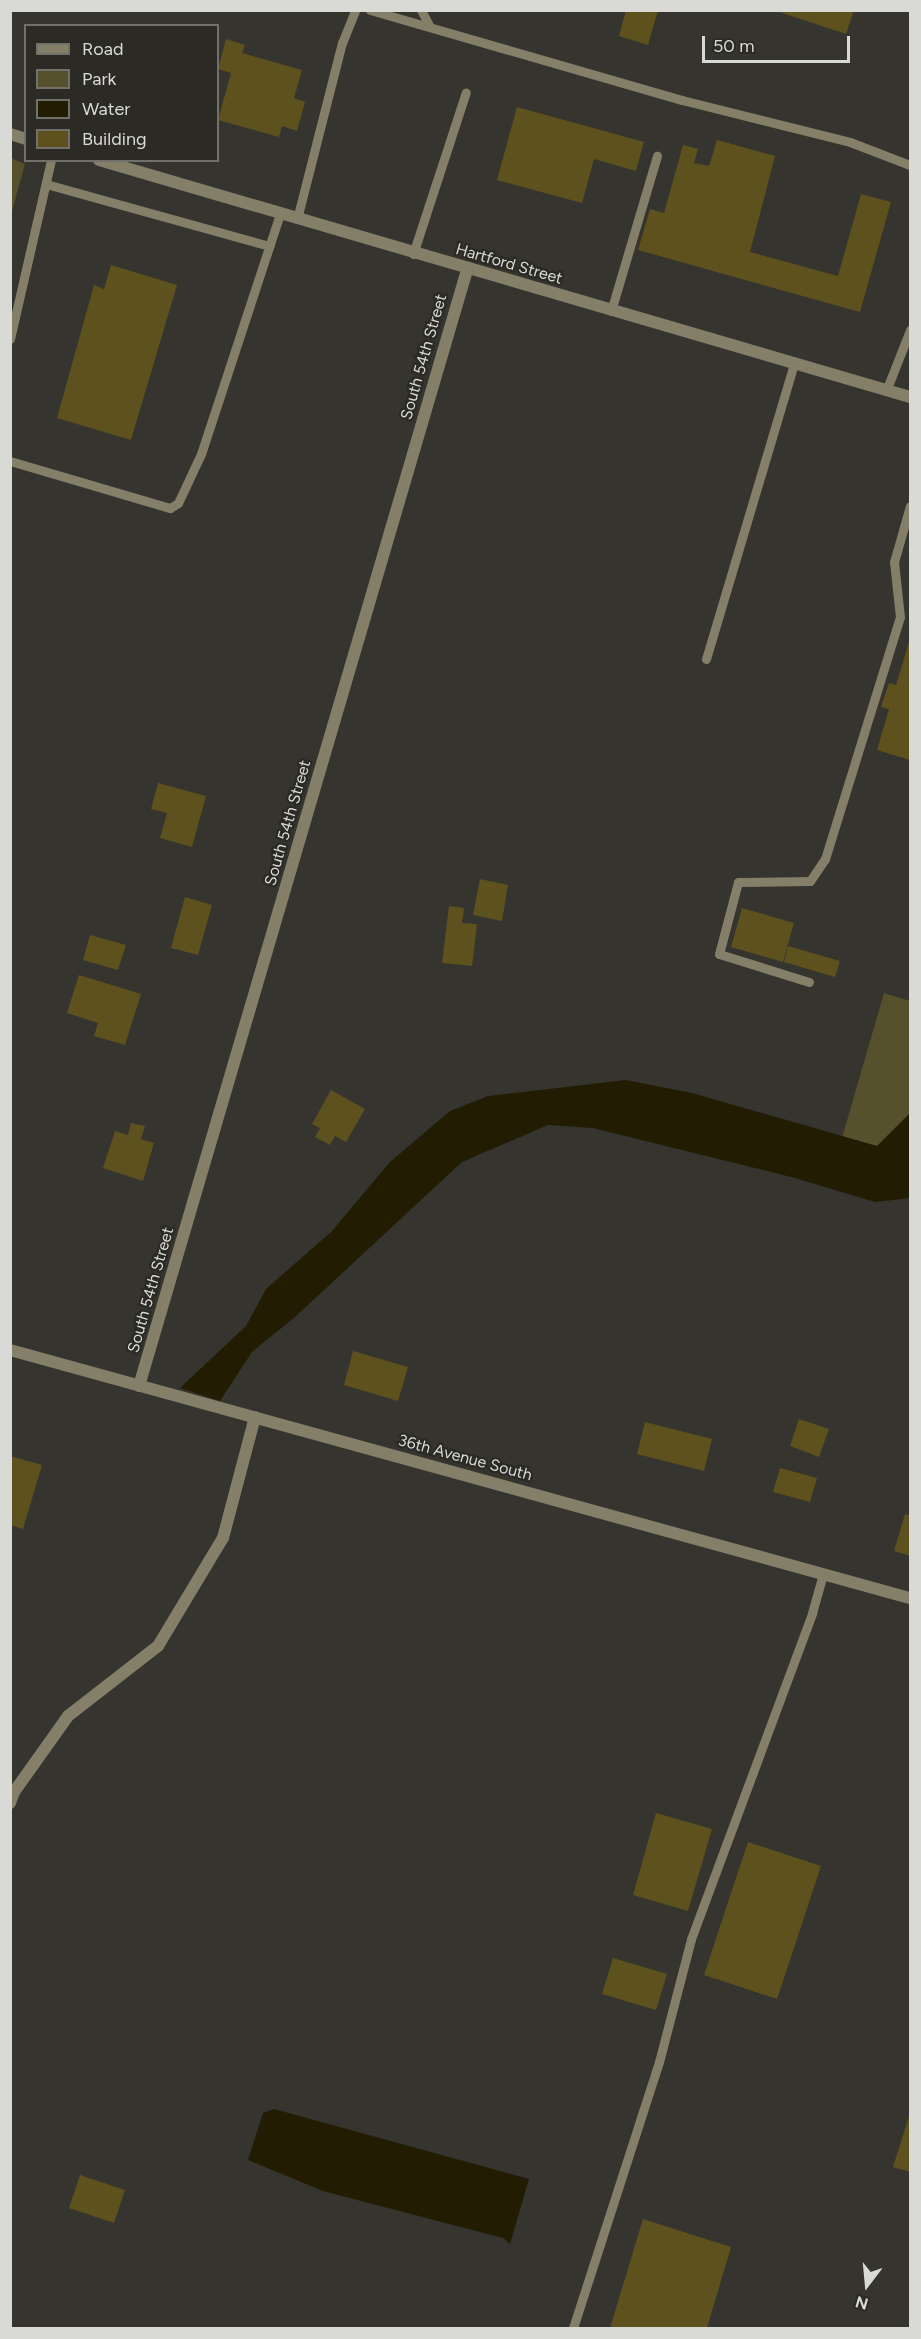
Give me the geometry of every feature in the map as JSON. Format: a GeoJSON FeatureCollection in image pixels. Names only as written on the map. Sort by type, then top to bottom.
{"type":"FeatureCollection","features":[{"type":"Feature","properties":{"kind":"street","name":"Hartford Street"},"geometry":{"type":"LineString","coordinates":[[106,162],[467,270],[910,398]]}},
{"type":"Feature","properties":{"kind":"street","name":"South 54th Street"},"geometry":{"type":"LineString","coordinates":[[140,1386],[467,270]]}},
{"type":"Feature","properties":{"kind":"street","name":"36th Avenue South"},"geometry":{"type":"LineString","coordinates":[[10,1350],[910,1598]]}},
{"type":"Feature","properties":{"kind":"street"},"geometry":{"type":"LineString","coordinates":[[10,1803],[14,1792],[68,1716],[158,1646],[223,1538],[255,1417]]}},
{"type":"Feature","properties":{"kind":"lane"},"geometry":{"type":"LineString","coordinates":[[297,219],[342,43],[355,10]]}},
{"type":"Feature","properties":{"kind":"lane"},"geometry":{"type":"LineString","coordinates":[[370,10],[682,100],[850,142],[910,165]]}},
{"type":"Feature","properties":{"kind":"lane"},"geometry":{"type":"LineString","coordinates":[[421,10],[430,27]]}},
{"type":"Feature","properties":{"kind":"lane"},"geometry":{"type":"LineString","coordinates":[[413,254],[466,92]]}},
{"type":"Feature","properties":{"kind":"lane"},"geometry":{"type":"LineString","coordinates":[[611,311],[657,156]]}},
{"type":"Feature","properties":{"kind":"lane"},"geometry":{"type":"LineString","coordinates":[[10,339],[51,162]]}},
{"type":"Feature","properties":{"kind":"lane"},"geometry":{"type":"LineString","coordinates":[[46,184],[270,246]]}},
{"type":"Feature","properties":{"kind":"lane"},"geometry":{"type":"LineString","coordinates":[[10,461],[170,508],[178,503],[201,454],[280,214]]}},
{"type":"Feature","properties":{"kind":"lane"},"geometry":{"type":"LineString","coordinates":[[886,391],[910,330]]}},
{"type":"Feature","properties":{"kind":"lane"},"geometry":{"type":"LineString","coordinates":[[706,659],[794,364]]}},
{"type":"Feature","properties":{"kind":"lane"},"geometry":{"type":"LineString","coordinates":[[809,982],[719,954],[738,882],[810,881],[825,859],[900,617],[894,562],[910,506]]}},
{"type":"Feature","properties":{"kind":"lane"},"geometry":{"type":"LineString","coordinates":[[573,2328],[659,2062],[692,1939],[812,1613],[823,1574]]}},
{"type":"Feature","properties":{"kind":"green space"},"geometry":{"type":"Polygon","coordinates":[[[11,158],[25,164],[11,215],[11,158]]]}},
{"type":"Feature","properties":{"kind":"green space"},"geometry":{"type":"Polygon","coordinates":[[[884,993],[910,1001],[910,1191],[833,1169],[884,993]]]}},
{"type":"Feature","properties":{"kind":"water"},"geometry":{"type":"Polygon","coordinates":[[[626,1080],[692,1093],[877,1146],[910,1113],[910,1198],[875,1202],[795,1178],[593,1128],[548,1125],[462,1162],[295,1317],[252,1352],[220,1401],[180,1388],[246,1326],[266,1289],[331,1232],[390,1162],[450,1111],[488,1096],[626,1080]]]}},
{"type":"Feature","properties":{"kind":"water"},"geometry":{"type":"Polygon","coordinates":[[[274,2109],[529,2179],[510,2244],[503,2238],[323,2191],[248,2160],[263,2113],[274,2109]]]}},
{"type":"Feature","properties":{"kind":"building"},"geometry":{"type":"Polygon","coordinates":[[[626,10],[658,10],[648,45],[619,36],[626,10]]]}},
{"type":"Feature","properties":{"kind":"building"},"geometry":{"type":"Polygon","coordinates":[[[773,10],[854,10],[846,34],[773,10]]]}},
{"type":"Feature","properties":{"kind":"building"},"geometry":{"type":"Polygon","coordinates":[[[226,39],[245,45],[242,53],[302,70],[294,98],[305,102],[297,131],[282,126],[279,137],[219,120],[231,73],[219,69],[226,39]]]}},
{"type":"Feature","properties":{"kind":"building"},"geometry":{"type":"Polygon","coordinates":[[[517,107],[644,142],[636,171],[594,159],[582,203],[497,180],[517,107]]]}},
{"type":"Feature","properties":{"kind":"building"},"geometry":{"type":"Polygon","coordinates":[[[717,140],[775,156],[750,252],[838,276],[861,194],[891,202],[860,312],[638,250],[650,209],[664,213],[683,145],[698,149],[694,163],[709,166],[717,140]]]}},
{"type":"Feature","properties":{"kind":"building"},"geometry":{"type":"Polygon","coordinates":[[[111,265],[177,285],[131,440],[57,418],[94,285],[104,289],[111,265]]]}},
{"type":"Feature","properties":{"kind":"building"},"geometry":{"type":"Polygon","coordinates":[[[910,639],[910,760],[877,750],[889,709],[881,707],[889,683],[896,685],[910,639]]]}},
{"type":"Feature","properties":{"kind":"building"},"geometry":{"type":"Polygon","coordinates":[[[158,783],[206,796],[192,847],[160,838],[167,813],[151,809],[158,783]]]}},
{"type":"Feature","properties":{"kind":"building"},"geometry":{"type":"Polygon","coordinates":[[[480,879],[508,885],[502,921],[473,915],[480,879]]]}},
{"type":"Feature","properties":{"kind":"building"},"geometry":{"type":"Polygon","coordinates":[[[185,897],[212,905],[198,955],[171,948],[185,897]]]}},
{"type":"Feature","properties":{"kind":"building"},"geometry":{"type":"Polygon","coordinates":[[[449,906],[464,908],[462,923],[477,924],[472,966],[442,963],[449,906]]]}},
{"type":"Feature","properties":{"kind":"building"},"geometry":{"type":"Polygon","coordinates":[[[742,908],[794,923],[783,962],[731,947],[742,908]]]}},
{"type":"Feature","properties":{"kind":"building"},"geometry":{"type":"Polygon","coordinates":[[[90,935],[126,945],[118,970],[83,960],[90,935]]]}},
{"type":"Feature","properties":{"kind":"building"},"geometry":{"type":"Polygon","coordinates":[[[788,946],[840,961],[835,977],[784,962],[788,946]]]}},
{"type":"Feature","properties":{"kind":"building"},"geometry":{"type":"Polygon","coordinates":[[[79,975],[141,994],[125,1045],[94,1036],[98,1023],[67,1013],[79,975]]]}},
{"type":"Feature","properties":{"kind":"building"},"geometry":{"type":"Polygon","coordinates":[[[331,1090],[365,1109],[346,1142],[335,1136],[330,1145],[315,1137],[320,1128],[312,1124],[331,1090]]]}},
{"type":"Feature","properties":{"kind":"building"},"geometry":{"type":"Polygon","coordinates":[[[131,1123],[145,1126],[141,1139],[154,1143],[143,1181],[103,1168],[115,1131],[128,1135],[131,1123]]]}},
{"type":"Feature","properties":{"kind":"building"},"geometry":{"type":"Polygon","coordinates":[[[353,1351],[408,1367],[398,1401],[344,1385],[353,1351]]]}},
{"type":"Feature","properties":{"kind":"building"},"geometry":{"type":"Polygon","coordinates":[[[799,1419],[829,1429],[819,1457],[790,1446],[799,1419]]]}},
{"type":"Feature","properties":{"kind":"building"},"geometry":{"type":"Polygon","coordinates":[[[645,1422],[712,1439],[704,1471],[637,1454],[645,1422]]]}},
{"type":"Feature","properties":{"kind":"building"},"geometry":{"type":"Polygon","coordinates":[[[10,1456],[42,1465],[23,1529],[10,1525],[10,1456]]]}},
{"type":"Feature","properties":{"kind":"building"},"geometry":{"type":"Polygon","coordinates":[[[780,1468],[817,1478],[810,1502],[773,1492],[780,1468]]]}},
{"type":"Feature","properties":{"kind":"building"},"geometry":{"type":"Polygon","coordinates":[[[905,1514],[910,1516],[910,1556],[894,1551],[905,1514]]]}},
{"type":"Feature","properties":{"kind":"building"},"geometry":{"type":"Polygon","coordinates":[[[656,1813],[712,1829],[688,1911],[633,1895],[656,1813]]]}},
{"type":"Feature","properties":{"kind":"building"},"geometry":{"type":"Polygon","coordinates":[[[748,1842],[821,1866],[777,1999],[704,1975],[748,1842]]]}},
{"type":"Feature","properties":{"kind":"building"},"geometry":{"type":"Polygon","coordinates":[[[613,1958],[667,1974],[656,2010],[602,1994],[613,1958]]]}},
{"type":"Feature","properties":{"kind":"building"},"geometry":{"type":"Polygon","coordinates":[[[910,2113],[910,2172],[893,2167],[910,2113]]]}},
{"type":"Feature","properties":{"kind":"building"},"geometry":{"type":"Polygon","coordinates":[[[80,2175],[125,2190],[114,2223],[69,2208],[80,2175]]]}},
{"type":"Feature","properties":{"kind":"building"},"geometry":{"type":"Polygon","coordinates":[[[643,2219],[731,2247],[707,2328],[610,2328],[643,2219]]]}}]}
